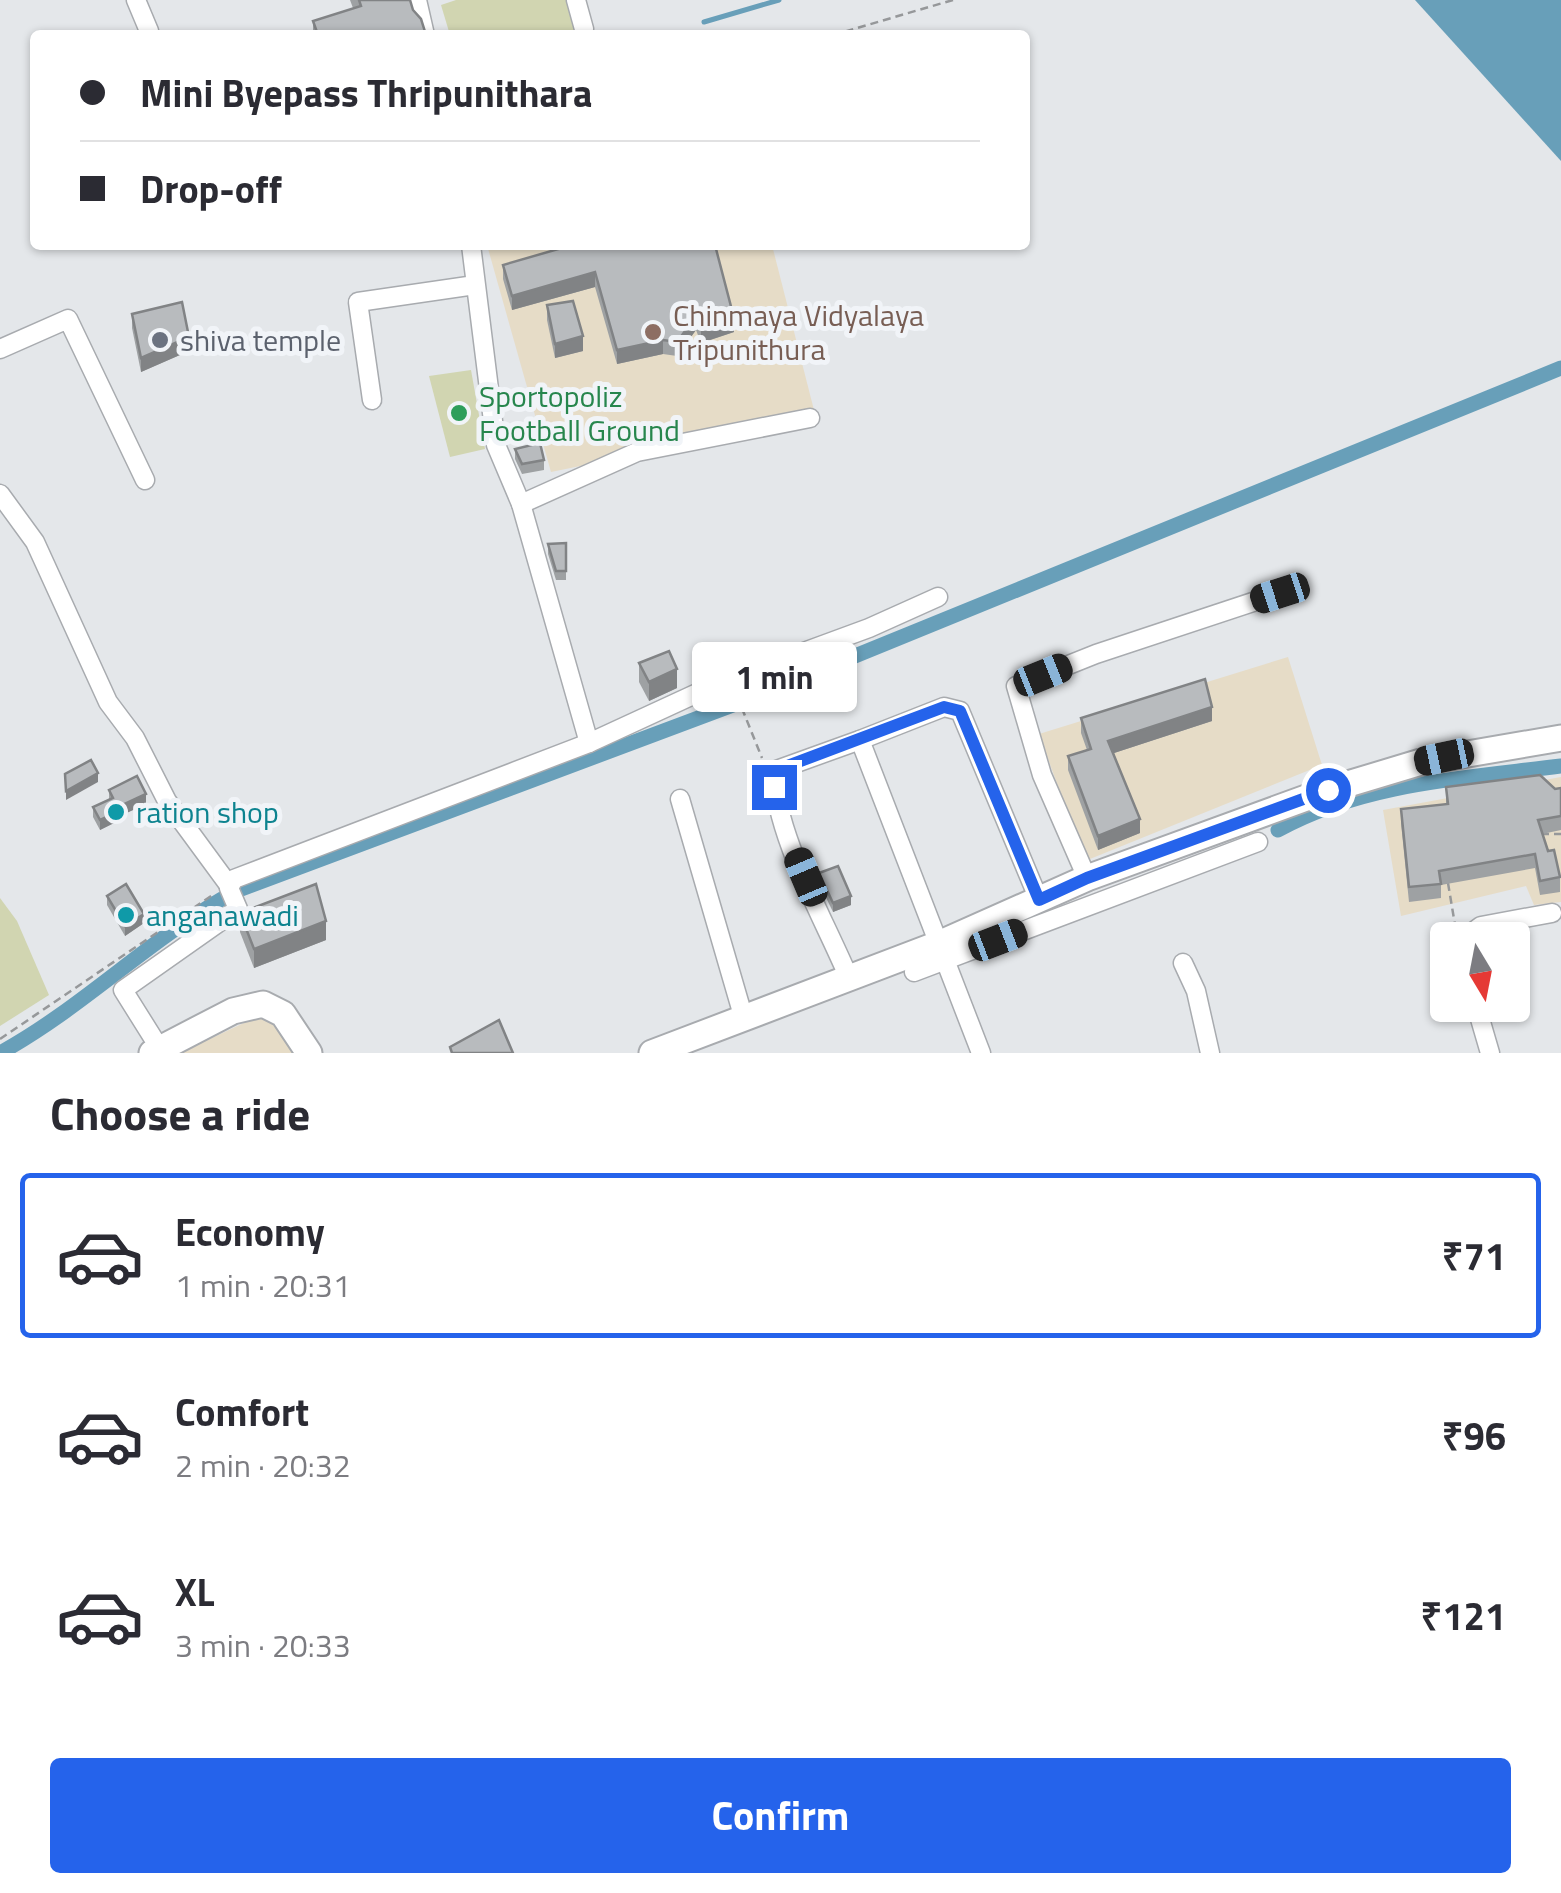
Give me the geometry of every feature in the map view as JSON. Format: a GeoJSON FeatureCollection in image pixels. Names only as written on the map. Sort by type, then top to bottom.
{"type":"FeatureCollection","features":[{"type":"Feature","properties":{"kind":"main road"},"geometry":{"type":"LineString","coordinates":[[658,1052],[848,976],[944,951],[1050,903],[1087,878],[1328,790],[1420,762],[1561,738]]}},
{"type":"Feature","properties":{"kind":"main road"},"geometry":{"type":"LineString","coordinates":[[156,1051],[233,1012],[263,1004],[283,1014],[309,1053]]}},
{"type":"Feature","properties":{"kind":"street"},"geometry":{"type":"LineString","coordinates":[[136,0],[147,30]]}},
{"type":"Feature","properties":{"kind":"street"},"geometry":{"type":"LineString","coordinates":[[418,0],[424,30]]}},
{"type":"Feature","properties":{"kind":"street"},"geometry":{"type":"LineString","coordinates":[[576,0],[584,29]]}},
{"type":"Feature","properties":{"kind":"street"},"geometry":{"type":"LineString","coordinates":[[472,250],[496,445],[521,504],[588,743]]}},
{"type":"Feature","properties":{"kind":"street"},"geometry":{"type":"LineString","coordinates":[[372,400],[358,302],[475,285]]}},
{"type":"Feature","properties":{"kind":"street"},"geometry":{"type":"LineString","coordinates":[[0,349],[68,318],[146,480]]}},
{"type":"Feature","properties":{"kind":"street"},"geometry":{"type":"LineString","coordinates":[[521,504],[638,452],[810,418]]}},
{"type":"Feature","properties":{"kind":"street"},"geometry":{"type":"LineString","coordinates":[[0,494],[34,542],[108,702],[134,738],[167,800],[230,890],[238,910],[123,990],[156,1051]]}},
{"type":"Feature","properties":{"kind":"street"},"geometry":{"type":"LineString","coordinates":[[1087,878],[1042,774],[1016,686],[1096,654],[1280,593]]}},
{"type":"Feature","properties":{"kind":"street"},"geometry":{"type":"LineString","coordinates":[[230,890],[588,743],[717,684],[938,597]]}},
{"type":"Feature","properties":{"kind":"street"},"geometry":{"type":"LineString","coordinates":[[848,976],[792,844],[774,787],[774,771],[944,707],[960,711],[1050,903],[1258,842]]}},
{"type":"Feature","properties":{"kind":"street"},"geometry":{"type":"LineString","coordinates":[[860,740],[981,1053]]}},
{"type":"Feature","properties":{"kind":"street"},"geometry":{"type":"LineString","coordinates":[[680,800],[744,1019]]}},
{"type":"Feature","properties":{"kind":"street"},"geometry":{"type":"LineString","coordinates":[[1501,922],[1552,912]]}},
{"type":"Feature","properties":{"kind":"street"},"geometry":{"type":"LineString","coordinates":[[914,972],[944,951]]}},
{"type":"Feature","properties":{"kind":"street"},"geometry":{"type":"LineString","coordinates":[[1183,963],[1196,991],[1210,1053]]}},
{"type":"Feature","properties":{"kind":"street"},"geometry":{"type":"LineString","coordinates":[[1481,1022],[1490,1053]]}},
{"type":"Feature","properties":{"kind":"path"},"geometry":{"type":"LineString","coordinates":[[850,30],[954,0]]}},
{"type":"Feature","properties":{"kind":"path"},"geometry":{"type":"LineString","coordinates":[[730,680],[752,733]]}},
{"type":"Feature","properties":{"kind":"path"},"geometry":{"type":"LineString","coordinates":[[1536,835],[1561,834]]}},
{"type":"Feature","properties":{"kind":"path"},"geometry":{"type":"LineString","coordinates":[[1447,878],[1454,922]]}},
{"type":"Feature","properties":{"kind":"path"},"geometry":{"type":"LineString","coordinates":[[0,1039],[230,890]]}},
{"type":"Feature","properties":{"kind":"shaded area","name":"Chinmaya Vidyalaya Tripunithura"},"geometry":{"type":"Polygon","coordinates":[[[488,250],[773,250],[816,418],[551,472],[488,250]]]}},
{"type":"Feature","properties":{"kind":"shaded area"},"geometry":{"type":"Polygon","coordinates":[[[1288,657],[1322,765],[1085,861],[1039,734],[1288,657]]]}},
{"type":"Feature","properties":{"kind":"shaded area"},"geometry":{"type":"Polygon","coordinates":[[[1561,777],[1561,902],[1534,905],[1526,886],[1401,916],[1383,810],[1561,777]]]}},
{"type":"Feature","properties":{"kind":"shaded area"},"geometry":{"type":"Polygon","coordinates":[[[263,1014],[299,1053],[180,1053],[263,1014]]]}},
{"type":"Feature","properties":{"kind":"green space"},"geometry":{"type":"Polygon","coordinates":[[[456,0],[569,0],[575,30],[448,30],[441,5],[456,0]]]}},
{"type":"Feature","properties":{"kind":"green space","name":"Sportopoliz Football Ground"},"geometry":{"type":"Polygon","coordinates":[[[471,370],[485,449],[450,457],[429,376],[471,370]]]}},
{"type":"Feature","properties":{"kind":"green space"},"geometry":{"type":"Polygon","coordinates":[[[0,898],[17,921],[49,995],[0,1026],[0,898]]]}},
{"type":"Feature","properties":{"kind":"water"},"geometry":{"type":"Polygon","coordinates":[[[1415,0],[1561,0],[1561,161],[1415,0]]]}},
{"type":"Feature","properties":{"kind":"building"},"geometry":{"type":"Polygon","coordinates":[[[359,0],[410,0],[424,30],[316,30],[313,21],[361,6],[359,0]]]}},
{"type":"Feature","properties":{"kind":"building"},"geometry":{"type":"Polygon","coordinates":[[[555,250],[716,250],[734,318],[701,329],[696,316],[677,342],[663,340],[617,350],[595,272],[512,296],[503,265],[555,250]]]}},
{"type":"Feature","properties":{"kind":"building"},"geometry":{"type":"Polygon","coordinates":[[[573,301],[583,336],[555,344],[547,305],[573,301]]]}},
{"type":"Feature","properties":{"kind":"building","name":"shiva temple"},"geometry":{"type":"Polygon","coordinates":[[[182,302],[189,337],[141,358],[132,314],[182,302]]]}},
{"type":"Feature","properties":{"kind":"building"},"geometry":{"type":"Polygon","coordinates":[[[540,443],[544,460],[522,464],[515,449],[540,443]]]}},
{"type":"Feature","properties":{"kind":"building"},"geometry":{"type":"Polygon","coordinates":[[[566,543],[566,571],[556,571],[548,544],[566,543]]]}},
{"type":"Feature","properties":{"kind":"building"},"geometry":{"type":"Polygon","coordinates":[[[669,651],[677,669],[649,682],[639,663],[669,651]]]}},
{"type":"Feature","properties":{"kind":"building"},"geometry":{"type":"Polygon","coordinates":[[[1205,679],[1212,707],[1108,741],[1140,819],[1098,836],[1068,756],[1091,749],[1081,718],[1205,679]]]}},
{"type":"Feature","properties":{"kind":"building"},"geometry":{"type":"Polygon","coordinates":[[[91,760],[98,773],[66,791],[65,774],[91,760]]]}},
{"type":"Feature","properties":{"kind":"building"},"geometry":{"type":"Polygon","coordinates":[[[1540,775],[1555,789],[1561,788],[1561,816],[1538,820],[1548,851],[1554,850],[1560,877],[1540,881],[1535,854],[1439,871],[1441,884],[1409,887],[1401,809],[1448,804],[1446,787],[1540,775]]]}},
{"type":"Feature","properties":{"kind":"building"},"geometry":{"type":"Polygon","coordinates":[[[137,776],[146,794],[100,820],[93,807],[113,798],[109,790],[137,776]]]}},
{"type":"Feature","properties":{"kind":"building"},"geometry":{"type":"Polygon","coordinates":[[[838,866],[851,896],[833,903],[819,873],[838,866]]]}},
{"type":"Feature","properties":{"kind":"building"},"geometry":{"type":"Polygon","coordinates":[[[126,884],[144,914],[125,926],[107,896],[126,884]]]}},
{"type":"Feature","properties":{"kind":"building"},"geometry":{"type":"Polygon","coordinates":[[[316,884],[326,921],[254,949],[240,913],[316,884]]]}},
{"type":"Feature","properties":{"kind":"building"},"geometry":{"type":"Polygon","coordinates":[[[499,1020],[513,1053],[452,1053],[450,1047],[499,1020]]]}},
{"type":"Feature","properties":{"kind":"waterway"},"geometry":{"type":"LineString","coordinates":[[704,22],[779,0]]}},
{"type":"Feature","properties":{"kind":"waterway"},"geometry":{"type":"LineString","coordinates":[[0,1053],[60,1015],[175,929],[236,891],[757,696],[1561,368]]}},
{"type":"Feature","properties":{"kind":"waterway"},"geometry":{"type":"LineString","coordinates":[[1278,830],[1311,814],[1380,792],[1561,766]]}},
{"type":"Feature","properties":{"kind":"place","name":"Chinmaya Vidyalaya Tripunithura"},"geometry":{"type":"Point","coordinates":[653,332]}},
{"type":"Feature","properties":{"kind":"place","name":"shiva temple"},"geometry":{"type":"Point","coordinates":[160,340]}},
{"type":"Feature","properties":{"kind":"place","name":"Sportopoliz Football Ground"},"geometry":{"type":"Point","coordinates":[459,413]}},
{"type":"Feature","properties":{"kind":"place","name":"ration shop"},"geometry":{"type":"Point","coordinates":[116,812]}},
{"type":"Feature","properties":{"kind":"place","name":"anganawadi"},"geometry":{"type":"Point","coordinates":[126,915]}},
{"type":"Feature","properties":{"kind":"route"},"geometry":{"type":"LineString","coordinates":[[774,787],[774,771],[944,707],[960,711],[1039,900],[1087,878],[1328,790]]}}]}
